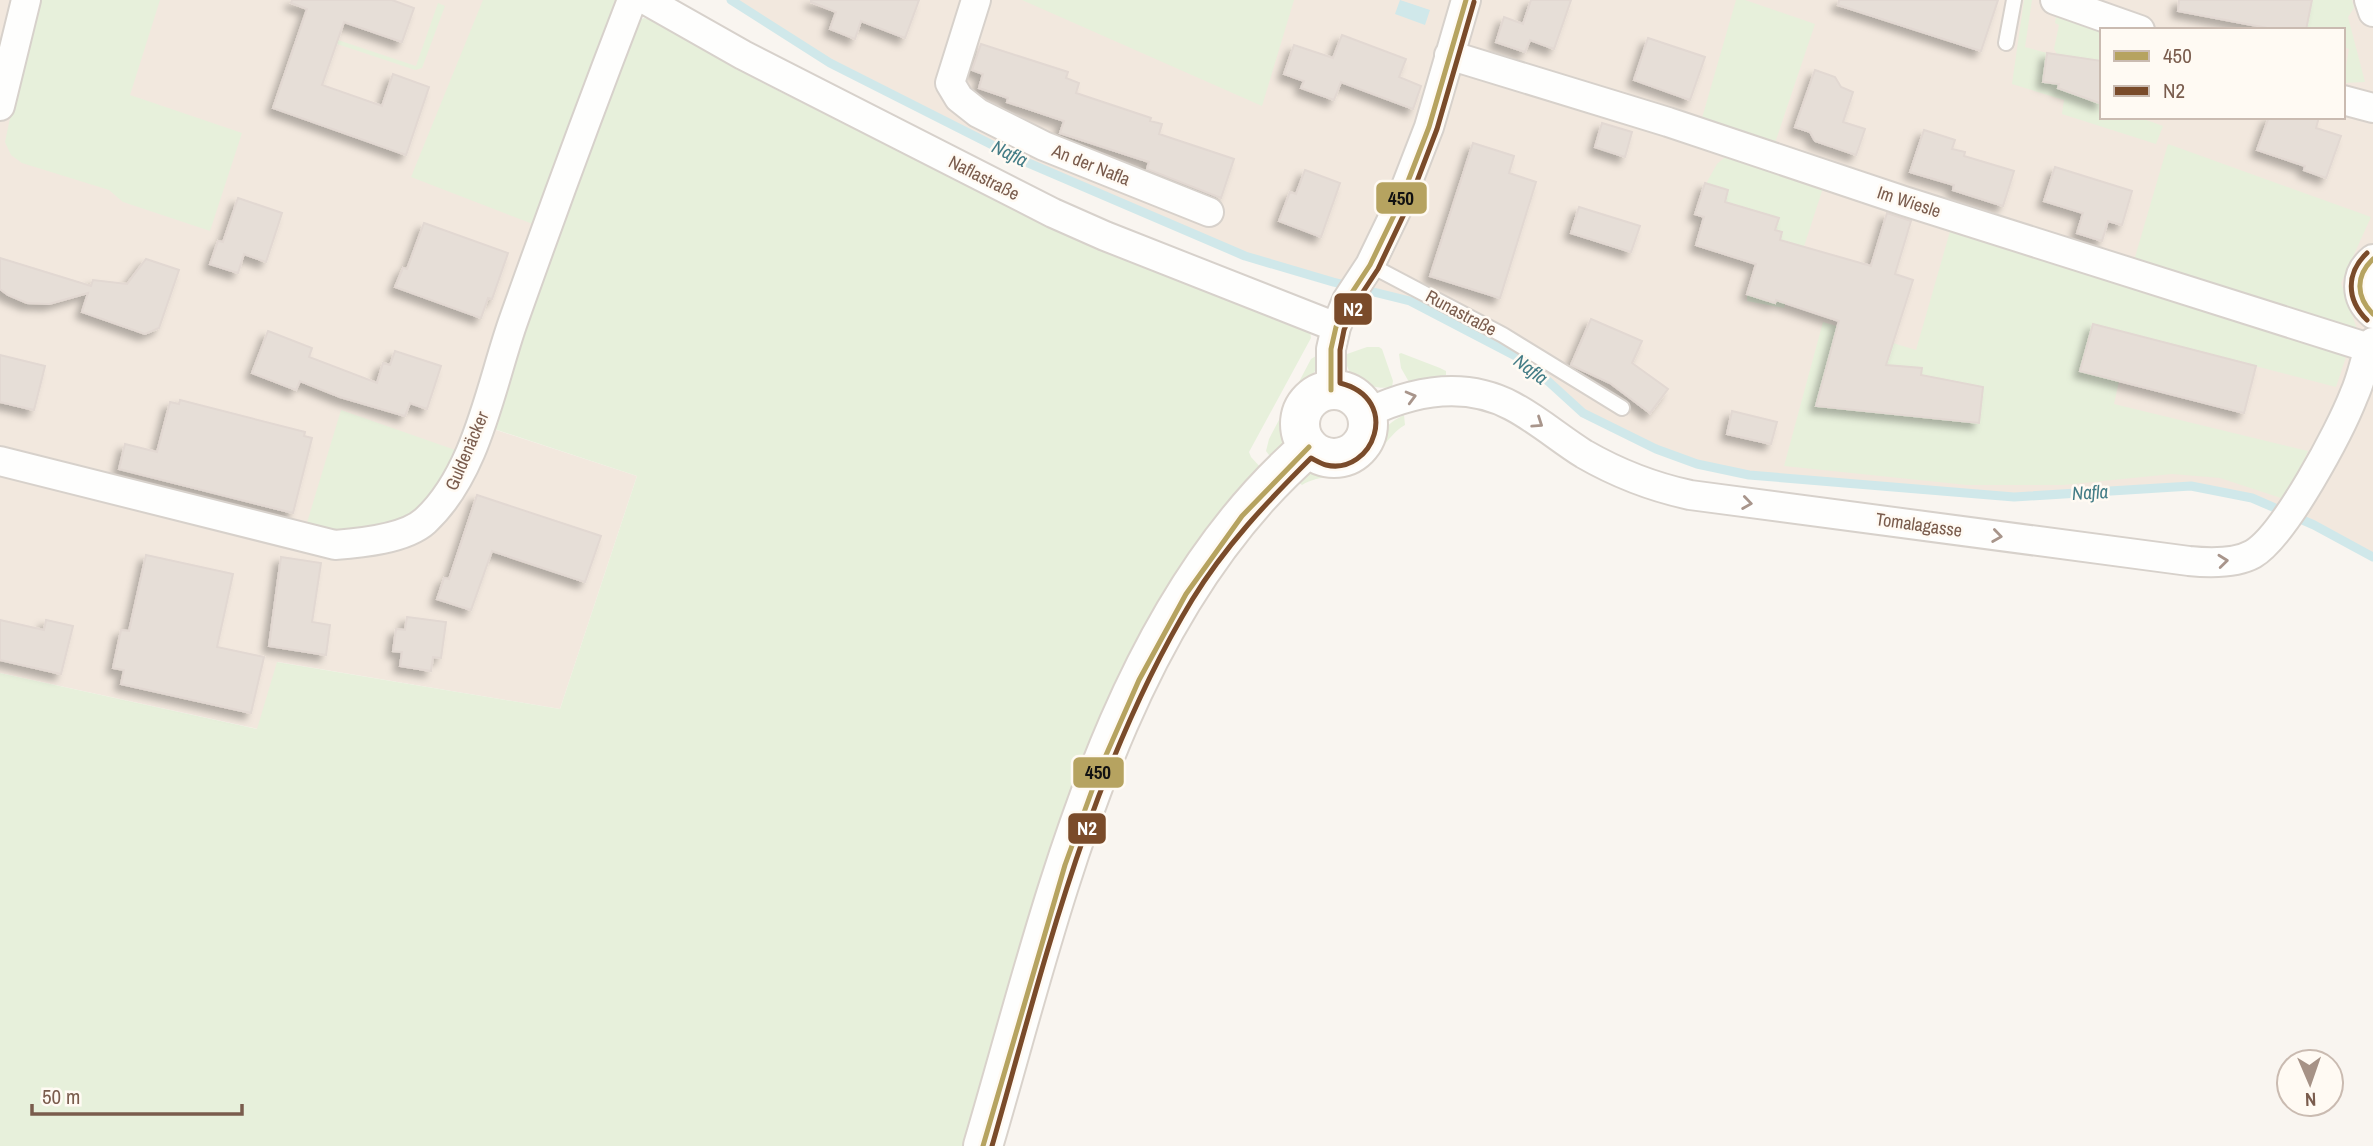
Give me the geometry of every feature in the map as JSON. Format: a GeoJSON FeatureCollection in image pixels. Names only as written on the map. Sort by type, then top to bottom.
{"type":"FeatureCollection","features":[{"type":"Feature","properties":{"kind":"street"},"geometry":{"type":"LineString","coordinates":[[0,106],[26,0]]}},
{"type":"Feature","properties":{"kind":"street","name":"Guldenäcker"},"geometry":{"type":"LineString","coordinates":[[0,461],[335,545],[382,541],[423,523],[446,498],[471,449],[519,305],[632,0]]}},
{"type":"Feature","properties":{"kind":"street","name":"Naflastraße"},"geometry":{"type":"LineString","coordinates":[[646,0],[743,55],[1053,213],[1336,327]]}},
{"type":"Feature","properties":{"kind":"street","name":"An der Nafla"},"geometry":{"type":"LineString","coordinates":[[976,0],[950,83],[959,98],[978,113],[1044,146],[1209,212]]}},
{"type":"Feature","properties":{"kind":"street"},"geometry":{"type":"LineString","coordinates":[[1331,390],[1331,349],[1336,327],[1398,207],[1429,127],[1466,0]]}},
{"type":"Feature","properties":{"kind":"street"},"geometry":{"type":"LineString","coordinates":[[2055,0],[2134,28]]}},
{"type":"Feature","properties":{"kind":"street"},"geometry":{"type":"LineString","coordinates":[[2369,0],[2373,12]]}},
{"type":"Feature","properties":{"kind":"street","name":"Im Wiesle"},"geometry":{"type":"LineString","coordinates":[[1449,55],[1668,122],[1924,208],[2371,345]]}},
{"type":"Feature","properties":{"kind":"street"},"geometry":{"type":"LineString","coordinates":[[2345,101],[2373,108]]}},
{"type":"Feature","properties":{"kind":"street"},"geometry":{"type":"LineString","coordinates":[[2373,259],[2362,271],[2358,282],[2363,304],[2373,314]]}},
{"type":"Feature","properties":{"kind":"street","name":"Tomalagasse"},"geometry":{"type":"LineString","coordinates":[[1367,414],[1393,402],[1433,391],[1477,394],[1513,407],[1586,454],[1668,490],[1690,495],[2189,561],[2219,562],[2243,558],[2261,547],[2278,527],[2306,486],[2355,394],[2371,345]]}},
{"type":"Feature","properties":{"kind":"street"},"geometry":{"type":"LineString","coordinates":[[1331,390],[1353,395],[1362,403],[1367,414],[1369,425],[1361,446],[1341,457],[1329,458],[1318,454],[1309,447],[1300,428],[1305,407],[1320,393],[1331,390]]}},
{"type":"Feature","properties":{"kind":"street"},"geometry":{"type":"LineString","coordinates":[[983,1146],[1064,870],[1116,729],[1168,622],[1215,548],[1278,474],[1309,447]]}},
{"type":"Feature","properties":{"kind":"lane"},"geometry":{"type":"LineString","coordinates":[[2006,43],[2014,0]]}},
{"type":"Feature","properties":{"kind":"lane","name":"Runastraße"},"geometry":{"type":"LineString","coordinates":[[1359,281],[1503,335],[1622,408]]}},
{"type":"Feature","properties":{"kind":"shaded area"},"geometry":{"type":"Polygon","coordinates":[[[0,0],[632,0],[481,425],[637,476],[560,709],[278,662],[258,729],[0,673],[0,0]]]}},
{"type":"Feature","properties":{"kind":"shaded area"},"geometry":{"type":"Polygon","coordinates":[[[731,0],[2373,0],[2373,557],[2314,525],[2252,498],[2191,486],[2014,497],[1749,475],[1697,464],[1656,449],[1583,413],[1527,362],[1411,301],[1245,256],[1026,162],[830,63],[731,0]]]}},
{"type":"Feature","properties":{"kind":"green space"},"geometry":{"type":"Polygon","coordinates":[[[35,0],[160,0],[130,95],[242,133],[210,231],[123,202],[109,190],[22,163],[11,155],[5,142],[35,0]]]}},
{"type":"Feature","properties":{"kind":"green space"},"geometry":{"type":"Polygon","coordinates":[[[483,0],[615,0],[538,226],[411,177],[483,0]]]}},
{"type":"Feature","properties":{"kind":"green space"},"geometry":{"type":"Polygon","coordinates":[[[1022,0],[1294,0],[1262,106],[1022,0]]]}},
{"type":"Feature","properties":{"kind":"green space"},"geometry":{"type":"Polygon","coordinates":[[[1736,0],[1745,0],[1815,24],[1773,149],[1700,125],[1736,0]]]}},
{"type":"Feature","properties":{"kind":"green space"},"geometry":{"type":"Polygon","coordinates":[[[2024,0],[2032,0],[2025,47],[2047,53],[2043,82],[2061,84],[2066,56],[2057,54],[2054,49],[2059,25],[2055,23],[2057,12],[2100,29],[2100,66],[2088,99],[2100,103],[2100,119],[2144,119],[2163,126],[2156,144],[2062,114],[2064,100],[2012,84],[2024,0]]]}},
{"type":"Feature","properties":{"kind":"green space"},"geometry":{"type":"Polygon","coordinates":[[[2312,0],[2352,0],[2354,8],[2348,17],[2365,82],[2345,83],[2349,49],[2345,48],[2345,28],[2306,28],[2312,0]]]}},
{"type":"Feature","properties":{"kind":"green space"},"geometry":{"type":"Polygon","coordinates":[[[438,3],[445,6],[422,68],[415,70],[337,44],[333,52],[297,39],[302,28],[416,66],[438,3]]]}},
{"type":"Feature","properties":{"kind":"green space"},"geometry":{"type":"Polygon","coordinates":[[[644,18],[757,80],[882,143],[885,138],[1102,249],[1310,331],[1311,338],[1249,452],[1262,469],[1201,543],[967,1146],[0,1146],[0,673],[257,729],[277,662],[560,709],[637,476],[491,428],[521,345],[525,313],[639,20],[644,18]]]}},
{"type":"Feature","properties":{"kind":"green space"},"geometry":{"type":"Polygon","coordinates":[[[2168,144],[2371,217],[2341,283],[2357,329],[2133,264],[2168,144]]]}},
{"type":"Feature","properties":{"kind":"green space"},"geometry":{"type":"Polygon","coordinates":[[[1725,157],[1823,188],[1784,308],[1747,301],[1747,294],[1775,302],[1793,244],[1780,240],[1782,232],[1775,230],[1778,218],[1745,208],[1743,213],[1703,189],[1717,164],[1725,157]]]}},
{"type":"Feature","properties":{"kind":"green space"},"geometry":{"type":"Polygon","coordinates":[[[1951,228],[2072,264],[2346,357],[2336,387],[2092,324],[2080,371],[2119,381],[2114,404],[2308,451],[2287,500],[2220,478],[2172,474],[2063,485],[1967,485],[1784,466],[1823,322],[1916,350],[1951,228]]]}},
{"type":"Feature","properties":{"kind":"green space"},"geometry":{"type":"Polygon","coordinates":[[[1367,347],[1382,349],[1393,381],[1392,387],[1367,385],[1349,370],[1347,354],[1367,347]]]}},
{"type":"Feature","properties":{"kind":"green space"},"geometry":{"type":"Polygon","coordinates":[[[1401,353],[1440,368],[1446,371],[1446,375],[1409,382],[1401,368],[1401,353]]]}},
{"type":"Feature","properties":{"kind":"green space"},"geometry":{"type":"Polygon","coordinates":[[[1316,356],[1315,371],[1289,409],[1287,438],[1272,459],[1266,451],[1269,439],[1311,359],[1316,356]]]}},
{"type":"Feature","properties":{"kind":"green space"},"geometry":{"type":"Polygon","coordinates":[[[341,410],[461,452],[426,507],[404,520],[346,535],[306,526],[341,410]]]}},
{"type":"Feature","properties":{"kind":"green space"},"geometry":{"type":"Polygon","coordinates":[[[1404,415],[1405,425],[1361,468],[1302,485],[1297,481],[1316,468],[1345,467],[1364,459],[1383,431],[1404,415]]]}},
{"type":"Feature","properties":{"kind":"water"},"geometry":{"type":"Polygon","coordinates":[[[1400,0],[1430,10],[1425,25],[1395,14],[1400,0]]]}},
{"type":"Feature","properties":{"kind":"building"},"geometry":{"type":"Polygon","coordinates":[[[292,0],[392,0],[414,8],[402,42],[344,22],[322,85],[382,106],[393,74],[429,87],[406,155],[273,108],[307,9],[291,3],[292,0]]]}},
{"type":"Feature","properties":{"kind":"building"},"geometry":{"type":"Polygon","coordinates":[[[811,0],[919,0],[905,38],[861,21],[855,39],[830,29],[836,12],[811,0]]]}},
{"type":"Feature","properties":{"kind":"building"},"geometry":{"type":"Polygon","coordinates":[[[1531,0],[1571,0],[1554,49],[1530,40],[1525,52],[1496,42],[1504,17],[1523,24],[1531,0]]]}},
{"type":"Feature","properties":{"kind":"building"},"geometry":{"type":"Polygon","coordinates":[[[1839,0],[1998,0],[1981,51],[1838,5],[1839,0]]]}},
{"type":"Feature","properties":{"kind":"building"},"geometry":{"type":"Polygon","coordinates":[[[2179,0],[2312,0],[2306,28],[2267,28],[2178,11],[2179,0]]]}},
{"type":"Feature","properties":{"kind":"building"},"geometry":{"type":"Polygon","coordinates":[[[1342,35],[1406,59],[1399,77],[1421,86],[1413,109],[1341,82],[1334,100],[1301,88],[1304,81],[1284,74],[1294,45],[1333,58],[1342,35]]]}},
{"type":"Feature","properties":{"kind":"building"},"geometry":{"type":"Polygon","coordinates":[[[1648,38],[1705,57],[1690,100],[1634,80],[1648,38]]]}},
{"type":"Feature","properties":{"kind":"building"},"geometry":{"type":"Polygon","coordinates":[[[981,44],[1068,72],[1066,78],[1079,83],[1076,93],[1151,118],[1150,121],[1162,124],[1159,134],[1234,159],[1221,198],[1147,169],[1149,162],[1060,133],[1064,121],[1007,102],[1008,98],[979,88],[983,74],[972,70],[981,44]]]}},
{"type":"Feature","properties":{"kind":"building"},"geometry":{"type":"Polygon","coordinates":[[[2047,53],[2100,61],[2100,103],[2058,88],[2059,84],[2043,82],[2047,53]]]}},
{"type":"Feature","properties":{"kind":"building"},"geometry":{"type":"Polygon","coordinates":[[[1815,70],[1835,77],[1841,87],[1853,92],[1843,122],[1865,129],[1856,155],[1815,141],[1810,132],[1795,127],[1815,70]]]}},
{"type":"Feature","properties":{"kind":"building"},"geometry":{"type":"Polygon","coordinates":[[[2268,119],[2318,119],[2316,128],[2341,136],[2326,178],[2304,170],[2305,166],[2257,150],[2268,119]]]}},
{"type":"Feature","properties":{"kind":"building"},"geometry":{"type":"Polygon","coordinates":[[[1602,123],[1632,132],[1625,157],[1595,147],[1602,123]]]}},
{"type":"Feature","properties":{"kind":"building"},"geometry":{"type":"Polygon","coordinates":[[[1924,130],[1955,140],[1952,149],[1965,152],[1964,156],[2014,171],[2003,206],[1953,190],[1954,185],[1910,172],[1924,130]]]}},
{"type":"Feature","properties":{"kind":"building"},"geometry":{"type":"Polygon","coordinates":[[[1473,143],[1514,156],[1509,173],[1536,182],[1500,298],[1430,276],[1473,143]]]}},
{"type":"Feature","properties":{"kind":"building"},"geometry":{"type":"Polygon","coordinates":[[[2055,167],[2132,191],[2122,225],[2108,221],[2102,241],[2077,233],[2083,213],[2044,201],[2055,167]]]}},
{"type":"Feature","properties":{"kind":"building"},"geometry":{"type":"Polygon","coordinates":[[[1305,170],[1340,183],[1321,237],[1279,221],[1290,192],[1296,194],[1305,170]]]}},
{"type":"Feature","properties":{"kind":"building"},"geometry":{"type":"Polygon","coordinates":[[[1705,183],[1728,190],[1725,202],[1779,218],[1775,230],[1782,232],[1780,240],[1871,266],[1887,213],[1911,221],[1895,274],[1913,280],[1886,365],[1922,368],[1921,375],[1983,387],[1979,423],[1816,406],[1839,321],[1776,300],[1775,303],[1747,294],[1756,264],[1696,245],[1704,217],[1695,214],[1705,183]]]}},
{"type":"Feature","properties":{"kind":"building"},"geometry":{"type":"Polygon","coordinates":[[[238,198],[282,213],[266,262],[244,254],[238,273],[210,264],[218,241],[223,242],[238,198]]]}},
{"type":"Feature","properties":{"kind":"building"},"geometry":{"type":"Polygon","coordinates":[[[1579,207],[1640,226],[1631,252],[1571,233],[1579,207]]]}},
{"type":"Feature","properties":{"kind":"building"},"geometry":{"type":"Polygon","coordinates":[[[424,223],[508,253],[492,299],[488,298],[481,318],[395,287],[403,268],[407,269],[424,223]]]}},
{"type":"Feature","properties":{"kind":"building"},"geometry":{"type":"Polygon","coordinates":[[[0,258],[91,286],[93,280],[127,284],[146,259],[179,270],[159,328],[145,334],[82,312],[88,293],[49,304],[27,303],[8,295],[0,289],[0,258]]]}},
{"type":"Feature","properties":{"kind":"building"},"geometry":{"type":"Polygon","coordinates":[[[1591,319],[1642,341],[1632,363],[1668,389],[1650,413],[1610,383],[1571,365],[1591,319]]]}},
{"type":"Feature","properties":{"kind":"building"},"geometry":{"type":"Polygon","coordinates":[[[2093,324],[2256,366],[2244,413],[2080,371],[2093,324]]]}},
{"type":"Feature","properties":{"kind":"building"},"geometry":{"type":"Polygon","coordinates":[[[268,331],[312,348],[309,357],[377,383],[383,363],[390,365],[395,351],[441,366],[427,409],[410,403],[405,416],[340,397],[300,381],[296,390],[252,373],[268,331]]]}},
{"type":"Feature","properties":{"kind":"building"},"geometry":{"type":"Polygon","coordinates":[[[0,355],[45,366],[34,410],[0,402],[0,355]]]}},
{"type":"Feature","properties":{"kind":"building"},"geometry":{"type":"Polygon","coordinates":[[[180,400],[305,432],[304,436],[312,438],[293,513],[119,469],[125,444],[157,452],[170,402],[179,404],[180,400]]]}},
{"type":"Feature","properties":{"kind":"building"},"geometry":{"type":"Polygon","coordinates":[[[1732,411],[1777,422],[1771,444],[1727,434],[1732,411]]]}},
{"type":"Feature","properties":{"kind":"building"},"geometry":{"type":"Polygon","coordinates":[[[477,495],[601,536],[585,582],[492,551],[471,610],[437,599],[444,578],[449,579],[477,495]]]}},
{"type":"Feature","properties":{"kind":"building"},"geometry":{"type":"Polygon","coordinates":[[[146,555],[233,574],[217,647],[264,657],[251,713],[121,684],[124,670],[113,668],[121,630],[129,631],[146,555]]]}},
{"type":"Feature","properties":{"kind":"building"},"geometry":{"type":"Polygon","coordinates":[[[281,557],[321,563],[312,622],[330,625],[326,655],[269,646],[281,557]]]}},
{"type":"Feature","properties":{"kind":"building"},"geometry":{"type":"Polygon","coordinates":[[[407,617],[446,622],[441,658],[433,657],[431,671],[400,666],[402,652],[393,651],[396,629],[405,630],[407,617]]]}},
{"type":"Feature","properties":{"kind":"building"},"geometry":{"type":"Polygon","coordinates":[[[0,620],[44,630],[46,620],[73,626],[61,674],[0,660],[0,620]]]}},
{"type":"Feature","properties":{"kind":"waterway","name":"Nafla"},"geometry":{"type":"LineString","coordinates":[[731,0],[830,63],[1026,162],[1245,256],[1410,301],[1527,362],[1583,413],[1656,449],[1697,464],[1749,475],[2014,497],[2191,486],[2252,498],[2314,525],[2373,557]]}},
{"type":"Feature","properties":{"kind":"transit line","name":"450"},"geometry":{"type":"LineString","coordinates":[[1331,390],[1331,349],[1336,327],[1347,300],[1370,265],[1398,207],[1429,127],[1466,0]]}},
{"type":"Feature","properties":{"kind":"transit line","name":"N2"},"geometry":{"type":"LineString","coordinates":[[992,1146],[1074,866],[1098,797],[1157,664],[1205,580],[1247,525],[1278,491],[1311,458],[1326,465],[1343,465],[1357,459],[1368,448],[1374,434],[1376,419],[1371,404],[1359,392],[1340,383],[1340,350],[1344,330],[1355,304],[1378,269],[1406,210],[1437,129],[1474,2]]}},
{"type":"Feature","properties":{"kind":"transit line","name":"N2"},"geometry":{"type":"LineString","coordinates":[[2367,253],[2355,269],[2351,286],[2355,303],[2367,320]]}},
{"type":"Feature","properties":{"kind":"transit line","name":"450"},"geometry":{"type":"LineString","coordinates":[[2373,259],[2363,272],[2360,286],[2363,301],[2373,314]]}},
{"type":"Feature","properties":{"kind":"transit line","name":"450"},"geometry":{"type":"LineString","coordinates":[[983,1146],[1065,865],[1099,771],[1139,680],[1186,594],[1242,516],[1309,447]]}}]}
